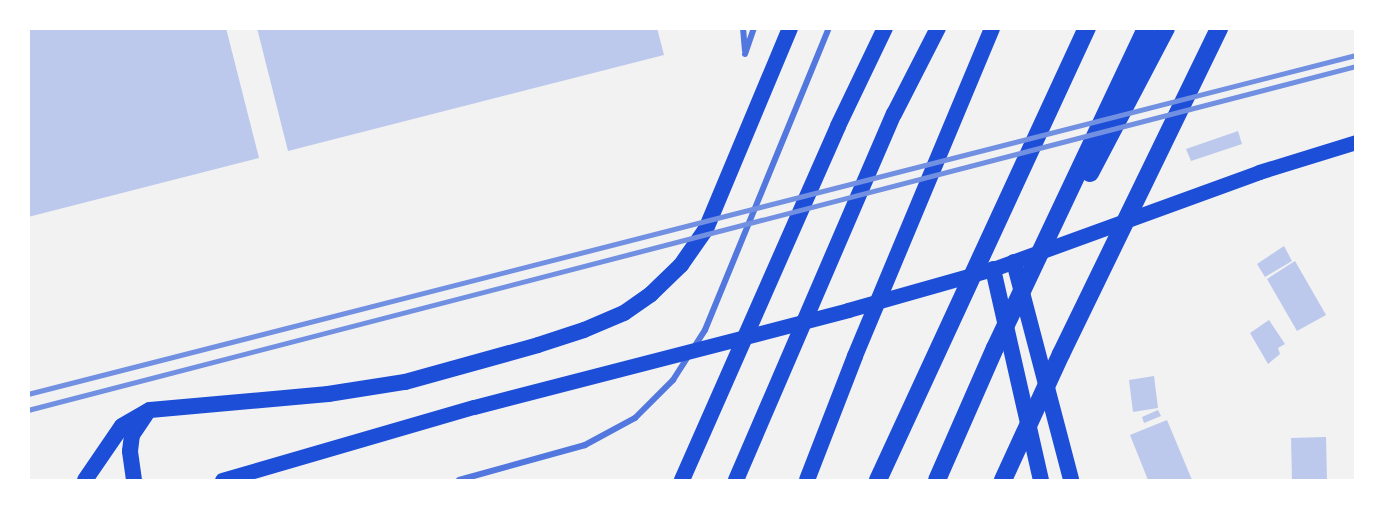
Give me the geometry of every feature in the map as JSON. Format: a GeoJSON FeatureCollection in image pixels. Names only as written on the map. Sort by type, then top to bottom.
{"type":"FeatureCollection","features":[{"type":"Feature","properties":{"kind":"highway"},"geometry":{"type":"LineString","coordinates":[[85,480],[122,426],[150,410],[368,390],[538,345],[584,330],[624,312],[651,294],[681,265],[706,229],[790,28]]}},
{"type":"Feature","properties":{"kind":"highway"},"geometry":{"type":"LineString","coordinates":[[682,480],[838,126],[885,28]]}},
{"type":"Feature","properties":{"kind":"highway"},"geometry":{"type":"LineString","coordinates":[[736,480],[894,114],[938,28]]}},
{"type":"Feature","properties":{"kind":"highway"},"geometry":{"type":"LineString","coordinates":[[807,480],[855,356],[992,28]]}},
{"type":"Feature","properties":{"kind":"highway"},"geometry":{"type":"LineString","coordinates":[[878,480],[1087,28]]}},
{"type":"Feature","properties":{"kind":"highway"},"geometry":{"type":"LineString","coordinates":[[937,480],[995,348],[1146,28]]}},
{"type":"Feature","properties":{"kind":"highway"},"geometry":{"type":"LineString","coordinates":[[995,348],[1166,28]]}},
{"type":"Feature","properties":{"kind":"highway"},"geometry":{"type":"LineString","coordinates":[[1003,480],[1060,354],[1219,28]]}},
{"type":"Feature","properties":{"kind":"highway"},"geometry":{"type":"LineString","coordinates":[[1014,262],[1071,480]]}},
{"type":"Feature","properties":{"kind":"highway"},"geometry":{"type":"LineString","coordinates":[[993,269],[1041,480]]}},
{"type":"Feature","properties":{"kind":"highway"},"geometry":{"type":"LineString","coordinates":[[134,480],[130,451],[132,435],[138,423],[150,410]]}},
{"type":"Feature","properties":{"kind":"main road"},"geometry":{"type":"LineString","coordinates":[[222,480],[474,407],[848,310],[993,269],[1259,171],[1356,142]]}},
{"type":"Feature","properties":{"kind":"street"},"geometry":{"type":"LineString","coordinates":[[743,28],[745,54],[754,28]]}},
{"type":"Feature","properties":{"kind":"street"},"geometry":{"type":"LineString","coordinates":[[459,480],[554,456],[585,445],[635,418],[673,380],[705,330],[829,28]]}},
{"type":"Feature","properties":{"kind":"building"},"geometry":{"type":"Polygon","coordinates":[[[28,28],[226,28],[259,158],[28,217],[28,28]]]}},
{"type":"Feature","properties":{"kind":"building"},"geometry":{"type":"Polygon","coordinates":[[[257,28],[657,28],[664,55],[288,151],[257,28]]]}},
{"type":"Feature","properties":{"kind":"building"},"geometry":{"type":"Polygon","coordinates":[[[1238,131],[1242,144],[1191,161],[1186,149],[1238,131]]]}},
{"type":"Feature","properties":{"kind":"building"},"geometry":{"type":"Polygon","coordinates":[[[1284,246],[1292,261],[1265,277],[1257,264],[1284,246]]]}},
{"type":"Feature","properties":{"kind":"building"},"geometry":{"type":"Polygon","coordinates":[[[1295,261],[1326,315],[1297,331],[1267,279],[1295,261]]]}},
{"type":"Feature","properties":{"kind":"building"},"geometry":{"type":"Polygon","coordinates":[[[1269,320],[1285,344],[1278,348],[1280,354],[1268,364],[1250,333],[1269,320]]]}},
{"type":"Feature","properties":{"kind":"building"},"geometry":{"type":"Polygon","coordinates":[[[1154,376],[1158,408],[1133,412],[1129,380],[1154,376]]]}},
{"type":"Feature","properties":{"kind":"building"},"geometry":{"type":"Polygon","coordinates":[[[1158,410],[1161,416],[1144,423],[1142,417],[1158,410]]]}},
{"type":"Feature","properties":{"kind":"building"},"geometry":{"type":"Polygon","coordinates":[[[1167,420],[1192,480],[1148,480],[1130,435],[1167,420]]]}},
{"type":"Feature","properties":{"kind":"building"},"geometry":{"type":"Polygon","coordinates":[[[1326,437],[1327,480],[1292,480],[1291,438],[1326,437]]]}},
{"type":"Feature","properties":{"kind":"railway"},"geometry":{"type":"LineString","coordinates":[[28,394],[1356,55]]}},
{"type":"Feature","properties":{"kind":"railway"},"geometry":{"type":"LineString","coordinates":[[28,410],[1356,66]]}}]}
